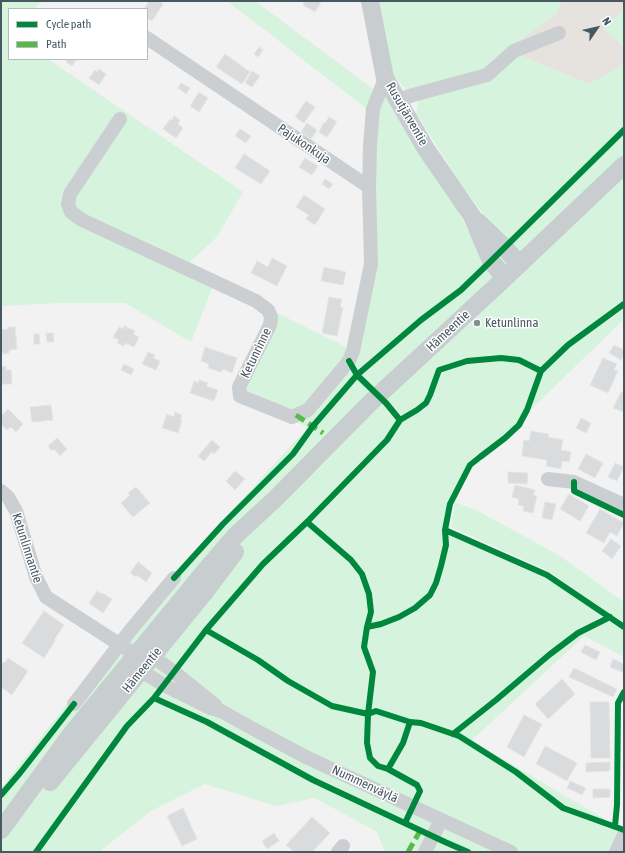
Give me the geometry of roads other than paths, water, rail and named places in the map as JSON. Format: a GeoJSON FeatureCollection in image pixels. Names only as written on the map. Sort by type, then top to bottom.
{"type":"FeatureCollection","features":[{"type":"Feature","properties":{"kind":"main road","name":"Rusutjärventie"},"geometry":{"type":"LineString","coordinates":[[370,1],[385,78],[426,149],[472,216],[519,264]]}},
{"type":"Feature","properties":{"kind":"main road","name":"Hämeentie"},"geometry":{"type":"LineString","coordinates":[[1,830],[72,734],[143,661],[204,593],[275,499],[369,404],[624,165]]}},
{"type":"Feature","properties":{"kind":"main road","name":"Rusutjärventie"},"geometry":{"type":"LineString","coordinates":[[472,216],[491,261],[505,278]]}},
{"type":"Feature","properties":{"kind":"main road","name":"Hämeentie"},"geometry":{"type":"LineString","coordinates":[[1,836],[55,776],[143,661]]}},
{"type":"Feature","properties":{"kind":"street"},"geometry":{"type":"LineString","coordinates":[[398,100],[487,75],[514,51],[559,32]]}},
{"type":"Feature","properties":{"kind":"street","name":"Pajukonkuja"},"geometry":{"type":"LineString","coordinates":[[148,39],[369,187]]}},
{"type":"Feature","properties":{"kind":"street"},"geometry":{"type":"LineString","coordinates":[[369,187],[373,109],[385,78]]}},
{"type":"Feature","properties":{"kind":"street","name":"Ketunrinne"},"geometry":{"type":"LineString","coordinates":[[120,119],[70,194],[68,204],[71,212],[82,220],[256,301],[268,310],[271,317],[270,325],[240,387],[240,396],[292,417],[308,410],[349,361],[353,351],[371,264],[369,187]]}},
{"type":"Feature","properties":{"kind":"street"},"geometry":{"type":"LineString","coordinates":[[548,479],[574,482],[624,505]]}},
{"type":"Feature","properties":{"kind":"street","name":"Ketunlinnantie"},"geometry":{"type":"LineString","coordinates":[[1,491],[8,498],[16,511],[36,577],[46,597],[143,661]]}},
{"type":"Feature","properties":{"kind":"street"},"geometry":{"type":"LineString","coordinates":[[74,704],[153,602],[174,578]]}},
{"type":"Feature","properties":{"kind":"street","name":"Nummenväylä"},"geometry":{"type":"LineString","coordinates":[[143,661],[164,686],[210,708],[221,711],[308,758],[511,852]]}},
{"type":"Feature","properties":{"kind":"street"},"geometry":{"type":"LineString","coordinates":[[425,852],[441,820]]}},
{"type":"Feature","properties":{"kind":"street"},"geometry":{"type":"LineString","coordinates":[[616,852],[624,835]]}},
{"type":"Feature","properties":{"kind":"place","name":"Ketunlinna"},"geometry":{"type":"Point","coordinates":[477,323]}}]}
